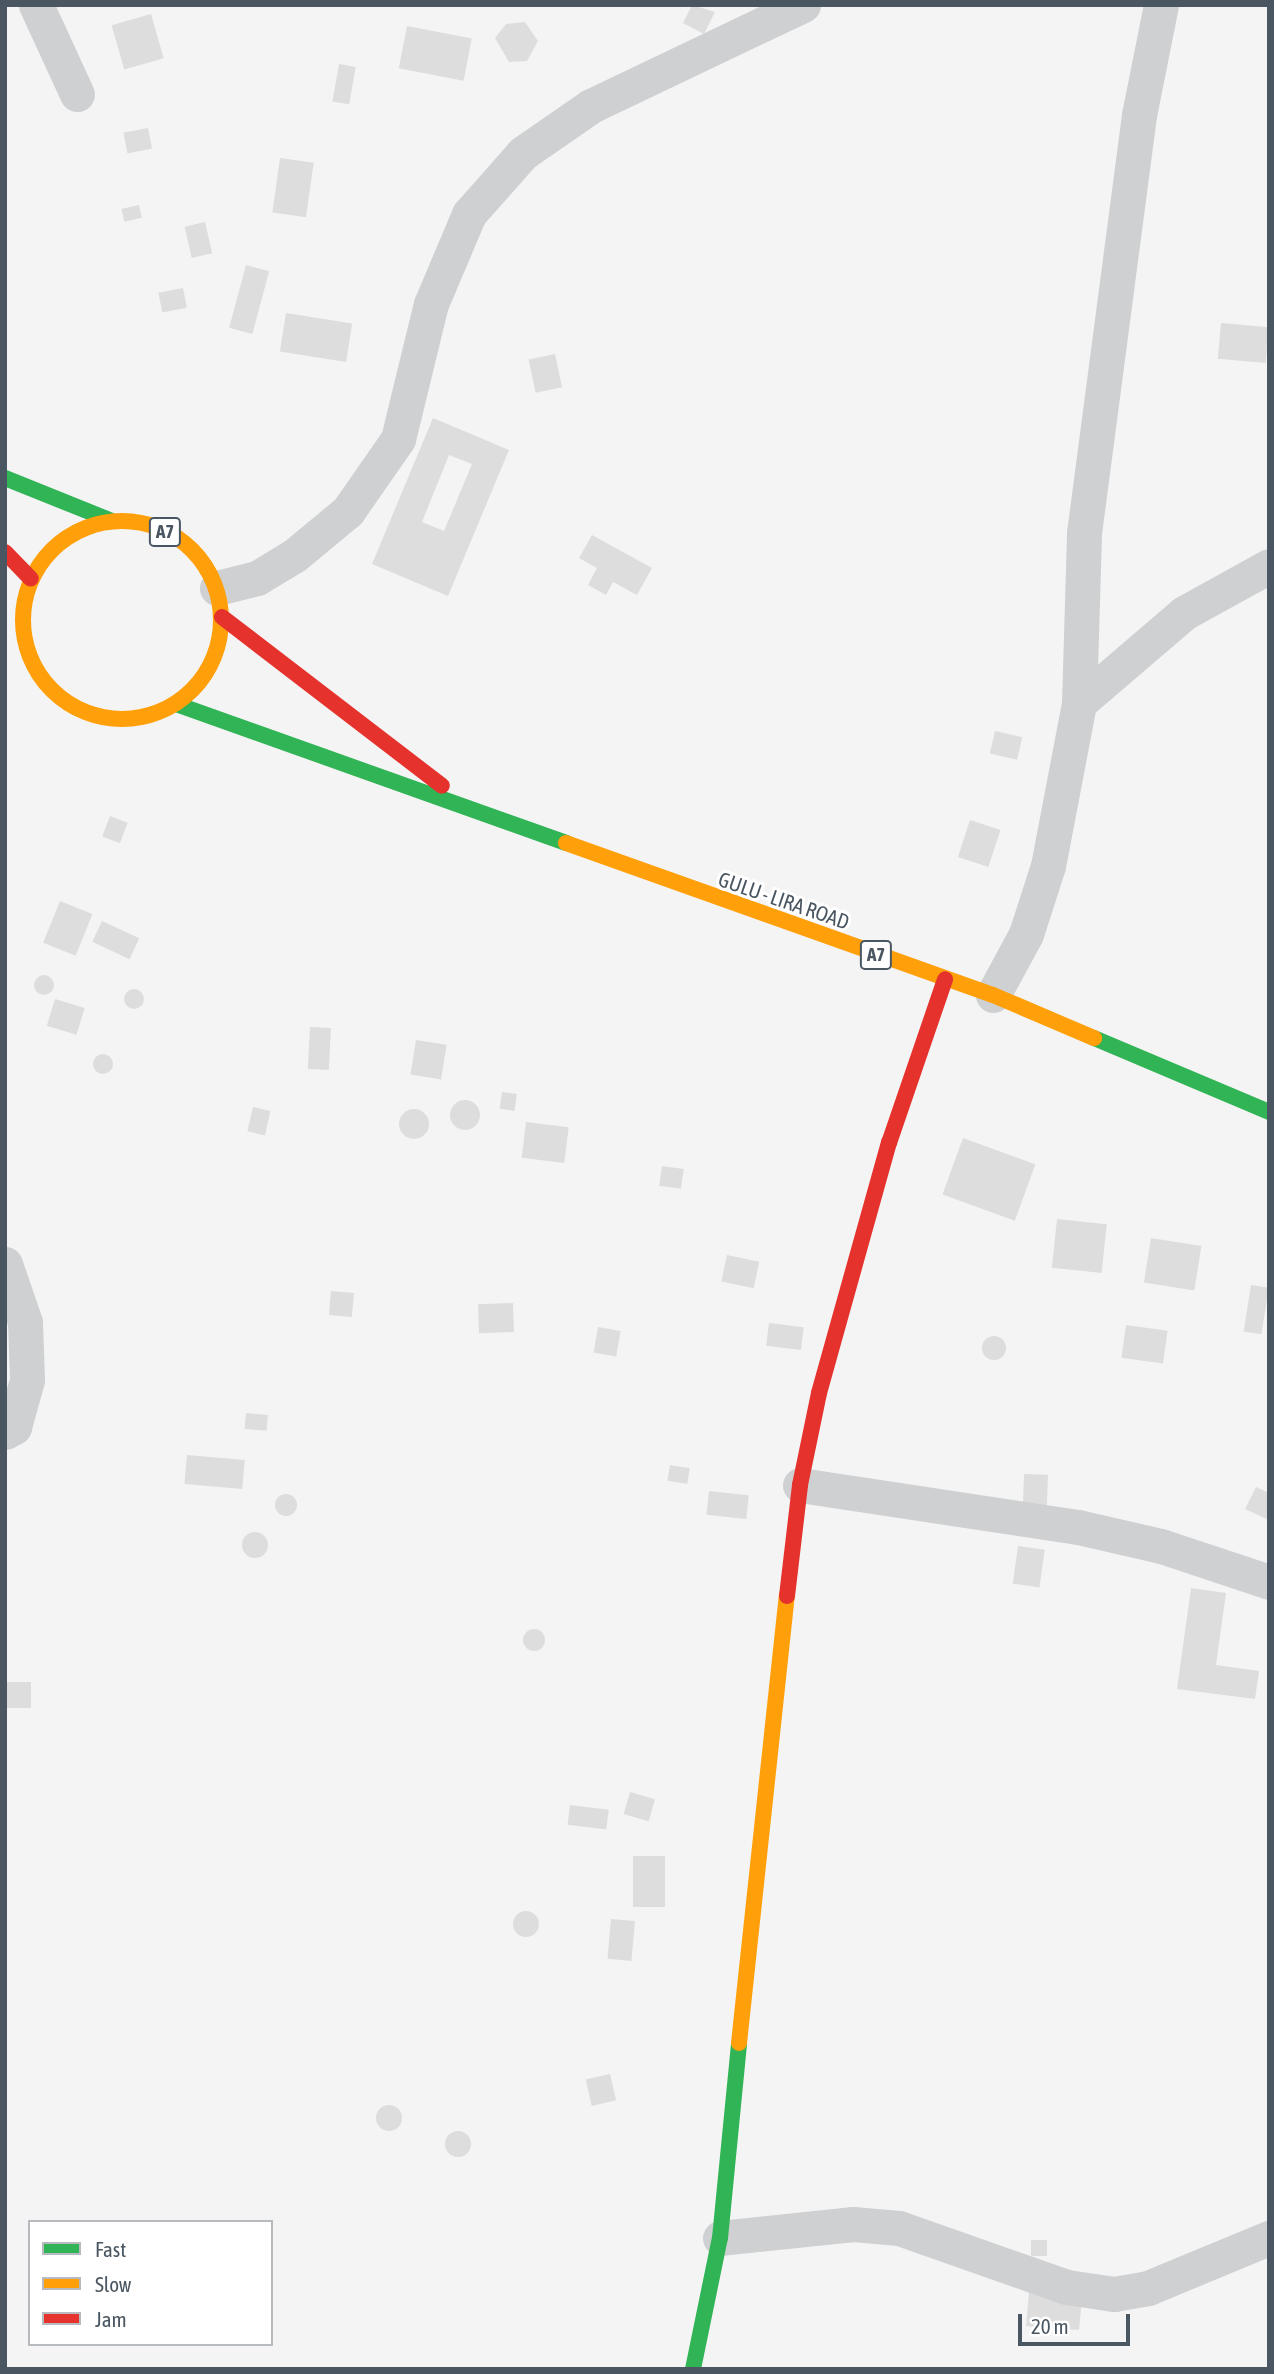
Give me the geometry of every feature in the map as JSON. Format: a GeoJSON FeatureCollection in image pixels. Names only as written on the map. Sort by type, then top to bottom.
{"type":"FeatureCollection","features":[{"type":"Feature","properties":{"kind":"main road"},"geometry":{"type":"LineString","coordinates":[[5,478],[112,522]]}},
{"type":"Feature","properties":{"kind":"main road","name":"A7"},"geometry":{"type":"LineString","coordinates":[[29,584],[50,551],[78,531],[112,522],[145,524],[176,536],[201,559],[219,602],[477,813]]}},
{"type":"Feature","properties":{"kind":"main road"},"geometry":{"type":"LineString","coordinates":[[5,552],[29,584],[24,639],[32,663],[52,690],[90,713],[112,719],[145,717],[176,704],[211,666],[219,602]]}},
{"type":"Feature","properties":{"kind":"main road"},"geometry":{"type":"LineString","coordinates":[[5,584],[29,584]]}},
{"type":"Feature","properties":{"kind":"main road"},"geometry":{"type":"LineString","coordinates":[[14,654],[32,663]]}},
{"type":"Feature","properties":{"kind":"main road","name":"A7"},"geometry":{"type":"LineString","coordinates":[[176,704],[477,813]]}},
{"type":"Feature","properties":{"kind":"main road","name":"GULU - LIRA ROAD"},"geometry":{"type":"LineString","coordinates":[[477,813],[993,995],[1269,1112]]}},
{"type":"Feature","properties":{"kind":"main road"},"geometry":{"type":"LineString","coordinates":[[693,2369],[720,2238],[768,1751],[800,1485],[819,1393],[889,1143],[945,979]]}},
{"type":"Feature","properties":{"kind":"street"},"geometry":{"type":"LineString","coordinates":[[36,5],[76,93]]}},
{"type":"Feature","properties":{"kind":"street"},"geometry":{"type":"LineString","coordinates":[[219,602],[295,555],[348,511],[398,439],[431,304],[469,214],[523,153],[591,106],[803,5]]}},
{"type":"Feature","properties":{"kind":"street"},"geometry":{"type":"LineString","coordinates":[[993,995],[1026,933],[1048,866],[1079,704],[1084,533],[1139,115],[1161,5]]}},
{"type":"Feature","properties":{"kind":"street"},"geometry":{"type":"LineString","coordinates":[[1079,704],[1184,613],[1269,566]]}},
{"type":"Feature","properties":{"kind":"street"},"geometry":{"type":"LineString","coordinates":[[5,1264],[25,1322],[27,1380],[14,1427],[5,1432]]}},
{"type":"Feature","properties":{"kind":"street"},"geometry":{"type":"LineString","coordinates":[[800,1485],[1078,1527],[1161,1546],[1269,1582]]}},
{"type":"Feature","properties":{"kind":"street"},"geometry":{"type":"LineString","coordinates":[[720,2238],[853,2224],[899,2228],[1067,2287],[1114,2294],[1149,2288],[1269,2238]]}},
{"type":"Feature","properties":{"kind":"building"},"geometry":{"type":"Polygon","coordinates":[[[692,5],[715,12],[704,34],[683,23],[692,5]]]}},
{"type":"Feature","properties":{"kind":"building"},"geometry":{"type":"Polygon","coordinates":[[[151,14],[164,58],[124,70],[112,25],[151,14]]]}},
{"type":"Feature","properties":{"kind":"building"},"geometry":{"type":"Polygon","coordinates":[[[525,22],[538,41],[527,61],[509,62],[495,38],[506,24],[525,22]]]}},
{"type":"Feature","properties":{"kind":"building"},"geometry":{"type":"Polygon","coordinates":[[[407,26],[472,39],[464,81],[399,68],[407,26]]]}},
{"type":"Feature","properties":{"kind":"building"},"geometry":{"type":"Polygon","coordinates":[[[339,64],[356,67],[349,104],[332,101],[339,64]]]}},
{"type":"Feature","properties":{"kind":"building"},"geometry":{"type":"Polygon","coordinates":[[[148,128],[152,149],[127,153],[123,133],[148,128]]]}},
{"type":"Feature","properties":{"kind":"building"},"geometry":{"type":"Polygon","coordinates":[[[280,158],[314,163],[306,217],[272,212],[280,158]]]}},
{"type":"Feature","properties":{"kind":"building"},"geometry":{"type":"Polygon","coordinates":[[[139,205],[142,218],[124,222],[121,209],[139,205]]]}},
{"type":"Feature","properties":{"kind":"building"},"geometry":{"type":"Polygon","coordinates":[[[205,222],[212,253],[192,258],[185,227],[205,222]]]}},
{"type":"Feature","properties":{"kind":"building"},"geometry":{"type":"Polygon","coordinates":[[[246,265],[269,271],[252,334],[229,328],[246,265]]]}},
{"type":"Feature","properties":{"kind":"building"},"geometry":{"type":"Polygon","coordinates":[[[183,288],[187,308],[162,312],[158,293],[183,288]]]}},
{"type":"Feature","properties":{"kind":"building"},"geometry":{"type":"Polygon","coordinates":[[[286,313],[352,323],[346,362],[280,352],[286,313]]]}},
{"type":"Feature","properties":{"kind":"building"},"geometry":{"type":"Polygon","coordinates":[[[1221,323],[1269,327],[1266,363],[1218,359],[1221,323]]]}},
{"type":"Feature","properties":{"kind":"building"},"geometry":{"type":"Polygon","coordinates":[[[555,354],[562,387],[536,393],[529,360],[555,354]]]}},
{"type":"Feature","properties":{"kind":"building"},"geometry":{"type":"Polygon","coordinates":[[[433,418],[509,450],[448,596],[372,564],[433,418]],[[449,455],[422,522],[444,531],[472,464],[449,455]]]}},
{"type":"Feature","properties":{"kind":"building"},"geometry":{"type":"Polygon","coordinates":[[[592,535],[652,568],[637,595],[613,582],[606,595],[588,585],[597,568],[579,558],[592,535]]]}},
{"type":"Feature","properties":{"kind":"building"},"geometry":{"type":"Polygon","coordinates":[[[995,731],[1022,737],[1017,760],[990,753],[995,731]]]}},
{"type":"Feature","properties":{"kind":"building"},"geometry":{"type":"Polygon","coordinates":[[[110,816],[128,823],[120,843],[102,837],[110,816]]]}},
{"type":"Feature","properties":{"kind":"building"},"geometry":{"type":"Polygon","coordinates":[[[970,820],[1000,830],[988,867],[958,857],[970,820]]]}},
{"type":"Feature","properties":{"kind":"building"},"geometry":{"type":"Polygon","coordinates":[[[60,901],[92,914],[76,956],[43,943],[60,901]]]}},
{"type":"Feature","properties":{"kind":"building"},"geometry":{"type":"Polygon","coordinates":[[[102,921],[139,938],[129,959],[92,942],[102,921]]]}},
{"type":"Feature","properties":{"kind":"building"},"geometry":{"type":"Polygon","coordinates":[[[40,975],[48,975],[54,985],[48,995],[40,995],[34,989],[34,981],[40,975]]]}},
{"type":"Feature","properties":{"kind":"building"},"geometry":{"type":"Polygon","coordinates":[[[130,989],[138,989],[144,999],[138,1009],[130,1009],[124,1003],[124,995],[130,989]]]}},
{"type":"Feature","properties":{"kind":"building"},"geometry":{"type":"Polygon","coordinates":[[[55,999],[85,1008],[76,1035],[47,1026],[55,999]]]}},
{"type":"Feature","properties":{"kind":"building"},"geometry":{"type":"Polygon","coordinates":[[[310,1027],[331,1028],[329,1070],[308,1069],[310,1027]]]}},
{"type":"Feature","properties":{"kind":"building"},"geometry":{"type":"Polygon","coordinates":[[[416,1040],[447,1045],[441,1079],[411,1075],[416,1040]]]}},
{"type":"Feature","properties":{"kind":"building"},"geometry":{"type":"Polygon","coordinates":[[[99,1054],[107,1054],[113,1064],[107,1074],[99,1074],[93,1068],[93,1060],[99,1054]]]}},
{"type":"Feature","properties":{"kind":"building"},"geometry":{"type":"Polygon","coordinates":[[[502,1092],[517,1094],[514,1111],[500,1109],[502,1092]]]}},
{"type":"Feature","properties":{"kind":"building"},"geometry":{"type":"Polygon","coordinates":[[[465,1100],[475,1105],[480,1115],[475,1125],[465,1130],[455,1125],[450,1115],[455,1105],[465,1100]]]}},
{"type":"Feature","properties":{"kind":"building"},"geometry":{"type":"Polygon","coordinates":[[[253,1107],[271,1111],[265,1135],[247,1131],[253,1107]]]}},
{"type":"Feature","properties":{"kind":"building"},"geometry":{"type":"Polygon","coordinates":[[[414,1109],[424,1114],[429,1124],[424,1134],[414,1139],[404,1134],[399,1124],[404,1114],[414,1109]]]}},
{"type":"Feature","properties":{"kind":"building"},"geometry":{"type":"Polygon","coordinates":[[[526,1122],[569,1127],[564,1163],[522,1158],[526,1122]]]}},
{"type":"Feature","properties":{"kind":"building"},"geometry":{"type":"Polygon","coordinates":[[[963,1138],[1035,1164],[1015,1221],[942,1194],[963,1138]]]}},
{"type":"Feature","properties":{"kind":"building"},"geometry":{"type":"Polygon","coordinates":[[[662,1166],[684,1169],[681,1189],[659,1186],[662,1166]]]}},
{"type":"Feature","properties":{"kind":"building"},"geometry":{"type":"Polygon","coordinates":[[[1057,1219],[1107,1224],[1102,1273],[1052,1268],[1057,1219]]]}},
{"type":"Feature","properties":{"kind":"building"},"geometry":{"type":"Polygon","coordinates":[[[1151,1238],[1201,1246],[1194,1290],[1144,1282],[1151,1238]]]}},
{"type":"Feature","properties":{"kind":"building"},"geometry":{"type":"Polygon","coordinates":[[[727,1255],[759,1262],[754,1288],[721,1281],[727,1255]]]}},
{"type":"Feature","properties":{"kind":"building"},"geometry":{"type":"Polygon","coordinates":[[[1251,1285],[1269,1288],[1261,1334],[1244,1331],[1251,1285]]]}},
{"type":"Feature","properties":{"kind":"building"},"geometry":{"type":"Polygon","coordinates":[[[331,1291],[354,1293],[352,1317],[329,1315],[331,1291]]]}},
{"type":"Feature","properties":{"kind":"building"},"geometry":{"type":"Polygon","coordinates":[[[513,1303],[514,1332],[479,1333],[478,1304],[513,1303]]]}},
{"type":"Feature","properties":{"kind":"building"},"geometry":{"type":"Polygon","coordinates":[[[769,1323],[804,1327],[801,1350],[766,1346],[769,1323]]]}},
{"type":"Feature","properties":{"kind":"building"},"geometry":{"type":"Polygon","coordinates":[[[1126,1325],[1168,1331],[1163,1364],[1121,1358],[1126,1325]]]}},
{"type":"Feature","properties":{"kind":"building"},"geometry":{"type":"Polygon","coordinates":[[[598,1327],[621,1331],[616,1357],[593,1353],[598,1327]]]}},
{"type":"Feature","properties":{"kind":"building"},"geometry":{"type":"Polygon","coordinates":[[[994,1336],[1003,1339],[1006,1348],[1003,1357],[994,1360],[985,1357],[982,1348],[985,1339],[994,1336]]]}},
{"type":"Feature","properties":{"kind":"building"},"geometry":{"type":"Polygon","coordinates":[[[246,1413],[268,1415],[267,1431],[245,1429],[246,1413]]]}},
{"type":"Feature","properties":{"kind":"building"},"geometry":{"type":"Polygon","coordinates":[[[187,1455],[245,1460],[242,1489],[184,1484],[187,1455]]]}},
{"type":"Feature","properties":{"kind":"building"},"geometry":{"type":"Polygon","coordinates":[[[670,1465],[690,1468],[687,1484],[667,1481],[670,1465]]]}},
{"type":"Feature","properties":{"kind":"building"},"geometry":{"type":"Polygon","coordinates":[[[1024,1474],[1048,1475],[1047,1512],[1023,1511],[1024,1474]]]}},
{"type":"Feature","properties":{"kind":"building"},"geometry":{"type":"Polygon","coordinates":[[[1256,1487],[1269,1493],[1269,1520],[1245,1509],[1256,1487]]]}},
{"type":"Feature","properties":{"kind":"building"},"geometry":{"type":"Polygon","coordinates":[[[709,1491],[749,1495],[746,1519],[706,1515],[709,1491]]]}},
{"type":"Feature","properties":{"kind":"building"},"geometry":{"type":"Polygon","coordinates":[[[286,1494],[294,1497],[297,1505],[294,1513],[286,1516],[278,1513],[275,1505],[278,1497],[286,1494]]]}},
{"type":"Feature","properties":{"kind":"building"},"geometry":{"type":"Polygon","coordinates":[[[255,1532],[264,1536],[268,1545],[264,1554],[255,1558],[246,1554],[242,1545],[246,1536],[255,1532]]]}},
{"type":"Feature","properties":{"kind":"building"},"geometry":{"type":"Polygon","coordinates":[[[1018,1546],[1045,1550],[1039,1587],[1013,1584],[1018,1546]]]}},
{"type":"Feature","properties":{"kind":"building"},"geometry":{"type":"Polygon","coordinates":[[[1191,1588],[1226,1593],[1216,1665],[1259,1671],[1255,1699],[1177,1689],[1191,1588]]]}},
{"type":"Feature","properties":{"kind":"building"},"geometry":{"type":"Polygon","coordinates":[[[534,1629],[542,1632],[545,1640],[542,1648],[534,1651],[526,1648],[523,1640],[526,1632],[534,1629]]]}},
{"type":"Feature","properties":{"kind":"building"},"geometry":{"type":"Polygon","coordinates":[[[5,1682],[31,1682],[31,1708],[5,1708],[5,1682]]]}},
{"type":"Feature","properties":{"kind":"building"},"geometry":{"type":"Polygon","coordinates":[[[630,1792],[655,1799],[649,1821],[624,1814],[630,1792]]]}},
{"type":"Feature","properties":{"kind":"building"},"geometry":{"type":"Polygon","coordinates":[[[570,1805],[609,1810],[606,1830],[568,1825],[570,1805]]]}},
{"type":"Feature","properties":{"kind":"building"},"geometry":{"type":"Polygon","coordinates":[[[633,1856],[665,1856],[665,1907],[633,1907],[633,1856]]]}},
{"type":"Feature","properties":{"kind":"building"},"geometry":{"type":"Polygon","coordinates":[[[526,1911],[535,1915],[539,1924],[535,1933],[526,1937],[517,1933],[513,1924],[517,1915],[526,1911]]]}},
{"type":"Feature","properties":{"kind":"building"},"geometry":{"type":"Polygon","coordinates":[[[611,1919],[635,1921],[631,1961],[608,1959],[611,1919]]]}},
{"type":"Feature","properties":{"kind":"building"},"geometry":{"type":"Polygon","coordinates":[[[610,2074],[616,2100],[592,2106],[586,2080],[610,2074]]]}},
{"type":"Feature","properties":{"kind":"building"},"geometry":{"type":"Polygon","coordinates":[[[389,2105],[399,2108],[402,2118],[399,2128],[389,2131],[379,2128],[376,2118],[379,2108],[389,2105]]]}},
{"type":"Feature","properties":{"kind":"building"},"geometry":{"type":"Polygon","coordinates":[[[458,2131],[467,2135],[471,2144],[467,2153],[458,2157],[449,2153],[445,2144],[449,2135],[458,2131]]]}},
{"type":"Feature","properties":{"kind":"building"},"geometry":{"type":"Polygon","coordinates":[[[1031,2240],[1047,2240],[1047,2256],[1031,2256],[1031,2240]]]}},
{"type":"Feature","properties":{"kind":"building"},"geometry":{"type":"Polygon","coordinates":[[[1030,2281],[1082,2299],[1079,2330],[1026,2326],[1030,2281]]]}},
{"type":"Feature","properties":{"kind":"traffic: fast"},"geometry":{"type":"LineString","coordinates":[[5,478],[112,521]]}},
{"type":"Feature","properties":{"kind":"traffic: fast"},"geometry":{"type":"LineString","coordinates":[[176,704],[566,843]]}},
{"type":"Feature","properties":{"kind":"traffic: fast"},"geometry":{"type":"LineString","coordinates":[[1094,1038],[1269,1112]]}},
{"type":"Feature","properties":{"kind":"traffic: fast"},"geometry":{"type":"LineString","coordinates":[[693,2369],[720,2238],[739,2043]]}},
{"type":"Feature","properties":{"kind":"traffic: slow"},"geometry":{"type":"LineString","coordinates":[[122,521],[160,529],[192,550],[213,582],[221,620],[213,658],[192,690],[160,711],[122,719],[84,711],[52,690],[31,658],[23,620],[31,582],[52,550],[84,529],[122,521]]}},
{"type":"Feature","properties":{"kind":"traffic: slow"},"geometry":{"type":"LineString","coordinates":[[566,843],[993,995],[1094,1038]]}},
{"type":"Feature","properties":{"kind":"traffic: slow"},"geometry":{"type":"LineString","coordinates":[[739,2043],[787,1596]]}},
{"type":"Feature","properties":{"kind":"traffic: jam"},"geometry":{"type":"LineString","coordinates":[[5,552],[31,579]]}},
{"type":"Feature","properties":{"kind":"traffic: jam"},"geometry":{"type":"LineString","coordinates":[[222,617],[442,786]]}},
{"type":"Feature","properties":{"kind":"traffic: jam"},"geometry":{"type":"LineString","coordinates":[[787,1596],[800,1485],[819,1393],[889,1143],[945,979]]}}]}
